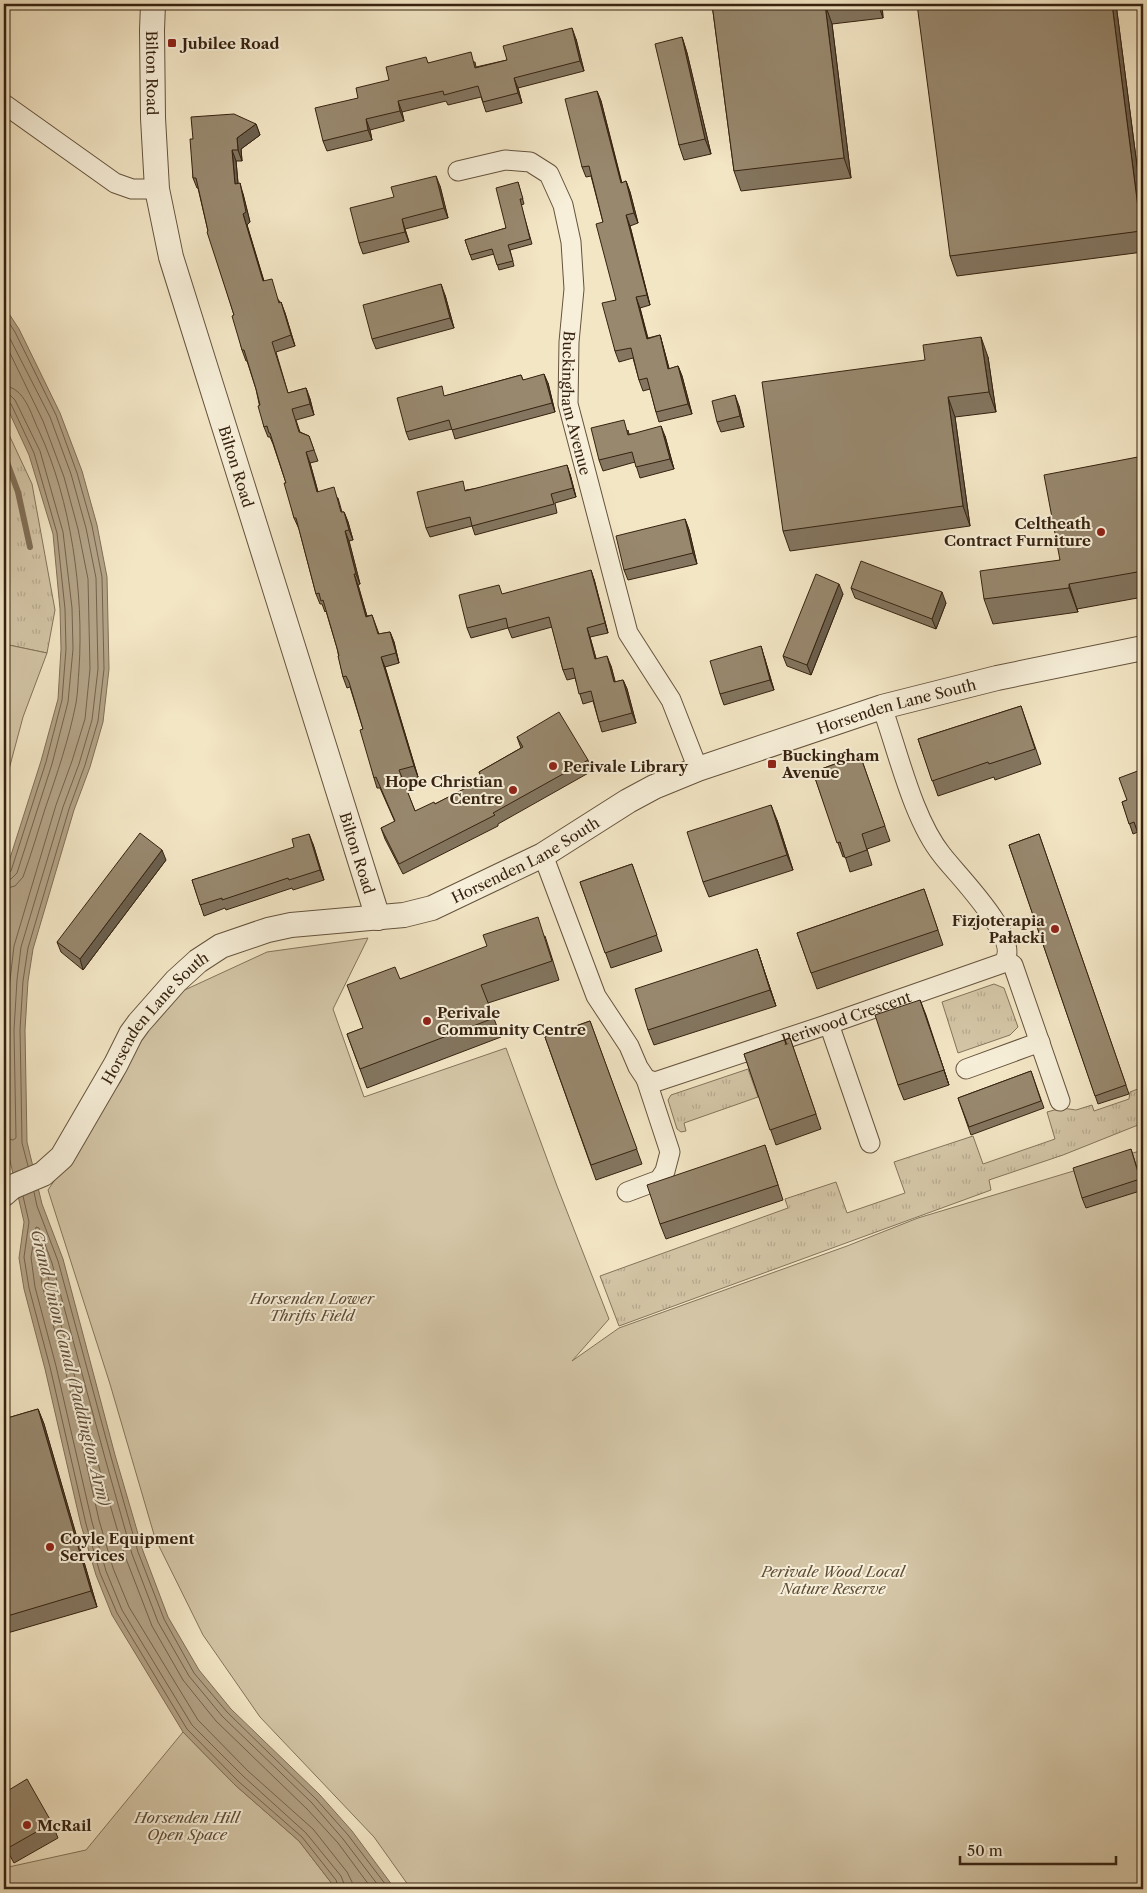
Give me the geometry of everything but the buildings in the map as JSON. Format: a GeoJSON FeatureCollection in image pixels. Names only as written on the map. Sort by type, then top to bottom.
{"type":"FeatureCollection","features":[{"type":"Feature","properties":{"kind":"street","name":"Bilton Road"},"geometry":{"type":"LineString","coordinates":[[153,4],[153,108],[157,189],[171,257],[378,918]]}},
{"type":"Feature","properties":{"kind":"street"},"geometry":{"type":"LineString","coordinates":[[4,104],[115,183],[132,189],[157,189]]}},
{"type":"Feature","properties":{"kind":"street","name":"Buckingham Avenue"},"geometry":{"type":"LineString","coordinates":[[458,172],[505,160],[530,162],[549,174],[563,205],[571,242],[574,289],[569,342],[568,404],[628,633],[671,700],[698,769]]}},
{"type":"Feature","properties":{"kind":"street","name":"Horsenden Lane South"},"geometry":{"type":"LineString","coordinates":[[8,1191],[43,1174],[62,1157],[131,1034],[176,981],[198,961],[222,946],[268,930],[312,922],[404,915],[432,908],[543,855],[628,801],[698,769],[882,707],[997,678],[1143,648]]}},
{"type":"Feature","properties":{"kind":"street"},"geometry":{"type":"LineString","coordinates":[[882,707],[924,828],[941,854],[991,913],[1007,947],[1006,960],[1013,965],[1060,1101]]}},
{"type":"Feature","properties":{"kind":"street"},"geometry":{"type":"LineString","coordinates":[[543,855],[596,996],[629,1046],[638,1067],[646,1078],[670,1152],[665,1171],[659,1180],[627,1192]]}},
{"type":"Feature","properties":{"kind":"street","name":"Periwood Crescent"},"geometry":{"type":"LineString","coordinates":[[646,1078],[655,1082],[829,1024],[1003,963],[1006,960]]}},
{"type":"Feature","properties":{"kind":"street"},"geometry":{"type":"LineString","coordinates":[[829,1024],[870,1143]]}},
{"type":"Feature","properties":{"kind":"street"},"geometry":{"type":"LineString","coordinates":[[966,1069],[1040,1042]]}},
{"type":"Feature","properties":{"kind":"green space"},"geometry":{"type":"Polygon","coordinates":[[[4,424],[32,484],[55,610],[47,653],[4,644],[4,424]]]}},
{"type":"Feature","properties":{"kind":"green space"},"geometry":{"type":"Polygon","coordinates":[[[4,644],[47,653],[23,717],[4,788],[4,644]]]}},
{"type":"Feature","properties":{"kind":"green space","name":"Perivale Wood Local Nature Reserve"},"geometry":{"type":"Polygon","coordinates":[[[368,938],[333,1009],[364,1097],[506,1048],[609,1319],[572,1361],[619,1328],[847,1246],[918,1218],[1143,1150],[1143,1889],[411,1889],[374,1837],[260,1717],[203,1635],[155,1538],[110,1384],[48,1190],[121,1081],[141,1038],[176,994],[267,952],[368,938]]]}},
{"type":"Feature","properties":{"kind":"green space"},"geometry":{"type":"Polygon","coordinates":[[[994,984],[1004,988],[1018,1027],[1010,1035],[958,1053],[942,1002],[994,984]]]}},
{"type":"Feature","properties":{"kind":"green space"},"geometry":{"type":"Polygon","coordinates":[[[748,1069],[758,1097],[684,1123],[686,1131],[681,1132],[677,1129],[668,1100],[671,1095],[748,1069]]]}},
{"type":"Feature","properties":{"kind":"green space"},"geometry":{"type":"Polygon","coordinates":[[[1143,1087],[1143,1123],[1063,1155],[989,1180],[991,1190],[619,1326],[600,1276],[788,1208],[785,1199],[836,1182],[847,1213],[905,1193],[894,1162],[973,1136],[983,1164],[1055,1139],[1047,1112],[1062,1108],[1076,1110],[1092,1105],[1094,1111],[1129,1099],[1130,1092],[1143,1087]]]}},
{"type":"Feature","properties":{"kind":"green space","name":"Horsenden Hill Open Space"},"geometry":{"type":"Polygon","coordinates":[[[183,1732],[235,1785],[299,1841],[336,1889],[4,1889],[4,1868],[86,1850],[183,1732]]]}},
{"type":"Feature","properties":{"kind":"water","name":"Grand Union Canal (Paddington Arm)"},"geometry":{"type":"Polygon","coordinates":[[[4,306],[19,329],[60,413],[82,471],[97,525],[107,577],[109,669],[103,722],[90,767],[74,810],[33,949],[28,981],[25,1030],[27,1142],[42,1204],[63,1259],[115,1455],[143,1551],[168,1617],[199,1670],[231,1709],[320,1795],[352,1831],[395,1889],[336,1889],[299,1841],[235,1785],[183,1732],[112,1615],[96,1575],[81,1525],[45,1369],[24,1289],[19,1258],[24,1222],[8,1152],[4,1147],[4,877],[41,761],[58,699],[61,649],[60,609],[53,534],[29,455],[4,401],[4,306]]]}},
{"type":"Feature","properties":{"kind":"waterway"},"geometry":{"type":"LineString","coordinates":[[4,454],[18,492],[30,547]]}},
{"type":"Feature","properties":{"kind":"place","name":"Jubilee Road"},"geometry":{"type":"Point","coordinates":[172,43]}},
{"type":"Feature","properties":{"kind":"place","name":"Celtheath Contract Furniture"},"geometry":{"type":"Point","coordinates":[1101,532]}},
{"type":"Feature","properties":{"kind":"place","name":"Buckingham Avenue"},"geometry":{"type":"Point","coordinates":[772,764]}},
{"type":"Feature","properties":{"kind":"place","name":"Perivale Library"},"geometry":{"type":"Point","coordinates":[553,766]}},
{"type":"Feature","properties":{"kind":"place","name":"Hope Christian Centre"},"geometry":{"type":"Point","coordinates":[513,790]}},
{"type":"Feature","properties":{"kind":"place","name":"Fizjoterapia Pałacki"},"geometry":{"type":"Point","coordinates":[1055,929]}},
{"type":"Feature","properties":{"kind":"place","name":"Perivale Community Centre"},"geometry":{"type":"Point","coordinates":[427,1021]}},
{"type":"Feature","properties":{"kind":"place","name":"Coyle Equipment Services"},"geometry":{"type":"Point","coordinates":[50,1547]}},
{"type":"Feature","properties":{"kind":"place","name":"McRail"},"geometry":{"type":"Point","coordinates":[27,1825]}},
{"type":"Feature","properties":{"kind":"park label","name":"Horsenden Lower Thrifts Field"},"geometry":{"type":"Point","coordinates":[312,1306]}}]}
